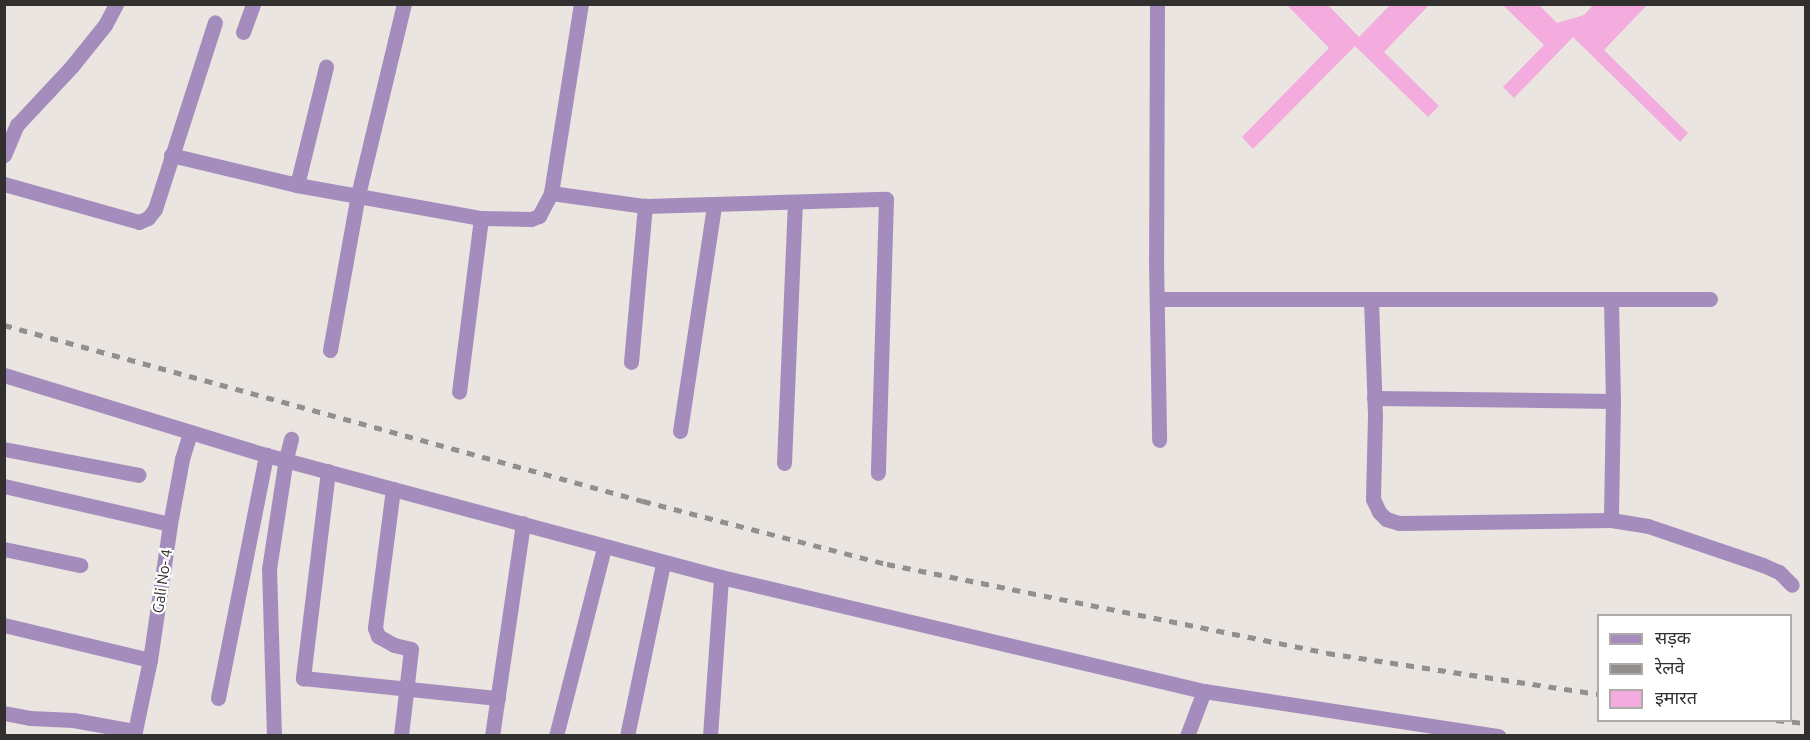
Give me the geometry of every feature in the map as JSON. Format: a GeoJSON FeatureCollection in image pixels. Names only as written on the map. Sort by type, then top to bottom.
{"type":"FeatureCollection","features":[{"type":"Feature","properties":{"kind":"street"},"geometry":{"type":"LineString","coordinates":[[4,155],[17,125],[72,66],[105,25],[116,4]]}},
{"type":"Feature","properties":{"kind":"street"},"geometry":{"type":"LineString","coordinates":[[243,32],[253,4]]}},
{"type":"Feature","properties":{"kind":"street"},"geometry":{"type":"LineString","coordinates":[[330,350],[358,195],[404,4]]}},
{"type":"Feature","properties":{"kind":"street"},"geometry":{"type":"LineString","coordinates":[[171,155],[297,185],[481,218],[531,219],[539,216],[546,208],[551,193],[581,4]]}},
{"type":"Feature","properties":{"kind":"street"},"geometry":{"type":"LineString","coordinates":[[1157,4],[1159,440]]}},
{"type":"Feature","properties":{"kind":"street"},"geometry":{"type":"LineString","coordinates":[[4,184],[139,222],[148,218],[155,209],[215,22]]}},
{"type":"Feature","properties":{"kind":"street"},"geometry":{"type":"LineString","coordinates":[[297,185],[326,67]]}},
{"type":"Feature","properties":{"kind":"street"},"geometry":{"type":"LineString","coordinates":[[551,193],[645,206],[714,206],[886,199],[879,473]]}},
{"type":"Feature","properties":{"kind":"street"},"geometry":{"type":"LineString","coordinates":[[784,463],[795,202]]}},
{"type":"Feature","properties":{"kind":"street"},"geometry":{"type":"LineString","coordinates":[[631,362],[645,206]]}},
{"type":"Feature","properties":{"kind":"street"},"geometry":{"type":"LineString","coordinates":[[680,431],[714,206]]}},
{"type":"Feature","properties":{"kind":"street"},"geometry":{"type":"LineString","coordinates":[[459,392],[481,218]]}},
{"type":"Feature","properties":{"kind":"street"},"geometry":{"type":"LineString","coordinates":[[1157,299],[1710,299]]}},
{"type":"Feature","properties":{"kind":"street"},"geometry":{"type":"LineString","coordinates":[[1611,299],[1613,401],[1611,520]]}},
{"type":"Feature","properties":{"kind":"street"},"geometry":{"type":"LineString","coordinates":[[1371,300],[1374,398],[1373,499],[1379,512],[1386,519],[1399,523],[1611,520],[1648,526],[1763,565],[1779,572],[1792,585]]}},
{"type":"Feature","properties":{"kind":"street"},"geometry":{"type":"LineString","coordinates":[[4,375],[266,455],[286,458],[721,578],[1204,692],[1422,729],[1499,735]]}},
{"type":"Feature","properties":{"kind":"street"},"geometry":{"type":"LineString","coordinates":[[1374,398],[1613,401]]}},
{"type":"Feature","properties":{"kind":"street","name":"Gali No- 4"},"geometry":{"type":"LineString","coordinates":[[4,713],[30,718],[73,720],[135,731],[150,660],[170,524],[182,459],[190,432]]}},
{"type":"Feature","properties":{"kind":"street"},"geometry":{"type":"LineString","coordinates":[[274,735],[269,569],[291,439]]}},
{"type":"Feature","properties":{"kind":"street"},"geometry":{"type":"LineString","coordinates":[[4,449],[139,475]]}},
{"type":"Feature","properties":{"kind":"street"},"geometry":{"type":"LineString","coordinates":[[218,698],[266,455]]}},
{"type":"Feature","properties":{"kind":"street"},"geometry":{"type":"LineString","coordinates":[[328,471],[303,678],[498,698]]}},
{"type":"Feature","properties":{"kind":"street"},"geometry":{"type":"LineString","coordinates":[[4,486],[170,524]]}},
{"type":"Feature","properties":{"kind":"street"},"geometry":{"type":"LineString","coordinates":[[393,489],[375,628],[378,636],[394,645],[411,649],[401,735]]}},
{"type":"Feature","properties":{"kind":"street"},"geometry":{"type":"LineString","coordinates":[[492,735],[523,523]]}},
{"type":"Feature","properties":{"kind":"street"},"geometry":{"type":"LineString","coordinates":[[556,735],[604,547]]}},
{"type":"Feature","properties":{"kind":"street"},"geometry":{"type":"LineString","coordinates":[[4,549],[80,566]]}},
{"type":"Feature","properties":{"kind":"street"},"geometry":{"type":"LineString","coordinates":[[627,735],[663,563]]}},
{"type":"Feature","properties":{"kind":"street"},"geometry":{"type":"LineString","coordinates":[[710,735],[721,578]]}},
{"type":"Feature","properties":{"kind":"street"},"geometry":{"type":"LineString","coordinates":[[4,625],[150,660]]}},
{"type":"Feature","properties":{"kind":"street"},"geometry":{"type":"LineString","coordinates":[[1187,735],[1204,692]]}},
{"type":"Feature","properties":{"kind":"building"},"geometry":{"type":"Polygon","coordinates":[[[1286,4],[1327,4],[1359,37],[1391,4],[1430,4],[1384,52],[1439,106],[1428,117],[1355,46],[1253,149],[1242,137],[1329,48],[1286,4]]]}},
{"type":"Feature","properties":{"kind":"building"},"geometry":{"type":"Polygon","coordinates":[[[1502,4],[1538,4],[1557,23],[1584,15],[1594,4],[1648,4],[1604,50],[1688,133],[1680,142],[1573,37],[1514,98],[1503,87],[1544,45],[1502,4]]]}},
{"type":"Feature","properties":{"kind":"railway"},"geometry":{"type":"LineString","coordinates":[[4,325],[643,501],[887,564],[1327,653],[1597,694]]}},
{"type":"Feature","properties":{"kind":"railway"},"geometry":{"type":"LineString","coordinates":[[1792,722],[1806,723]]}}]}
